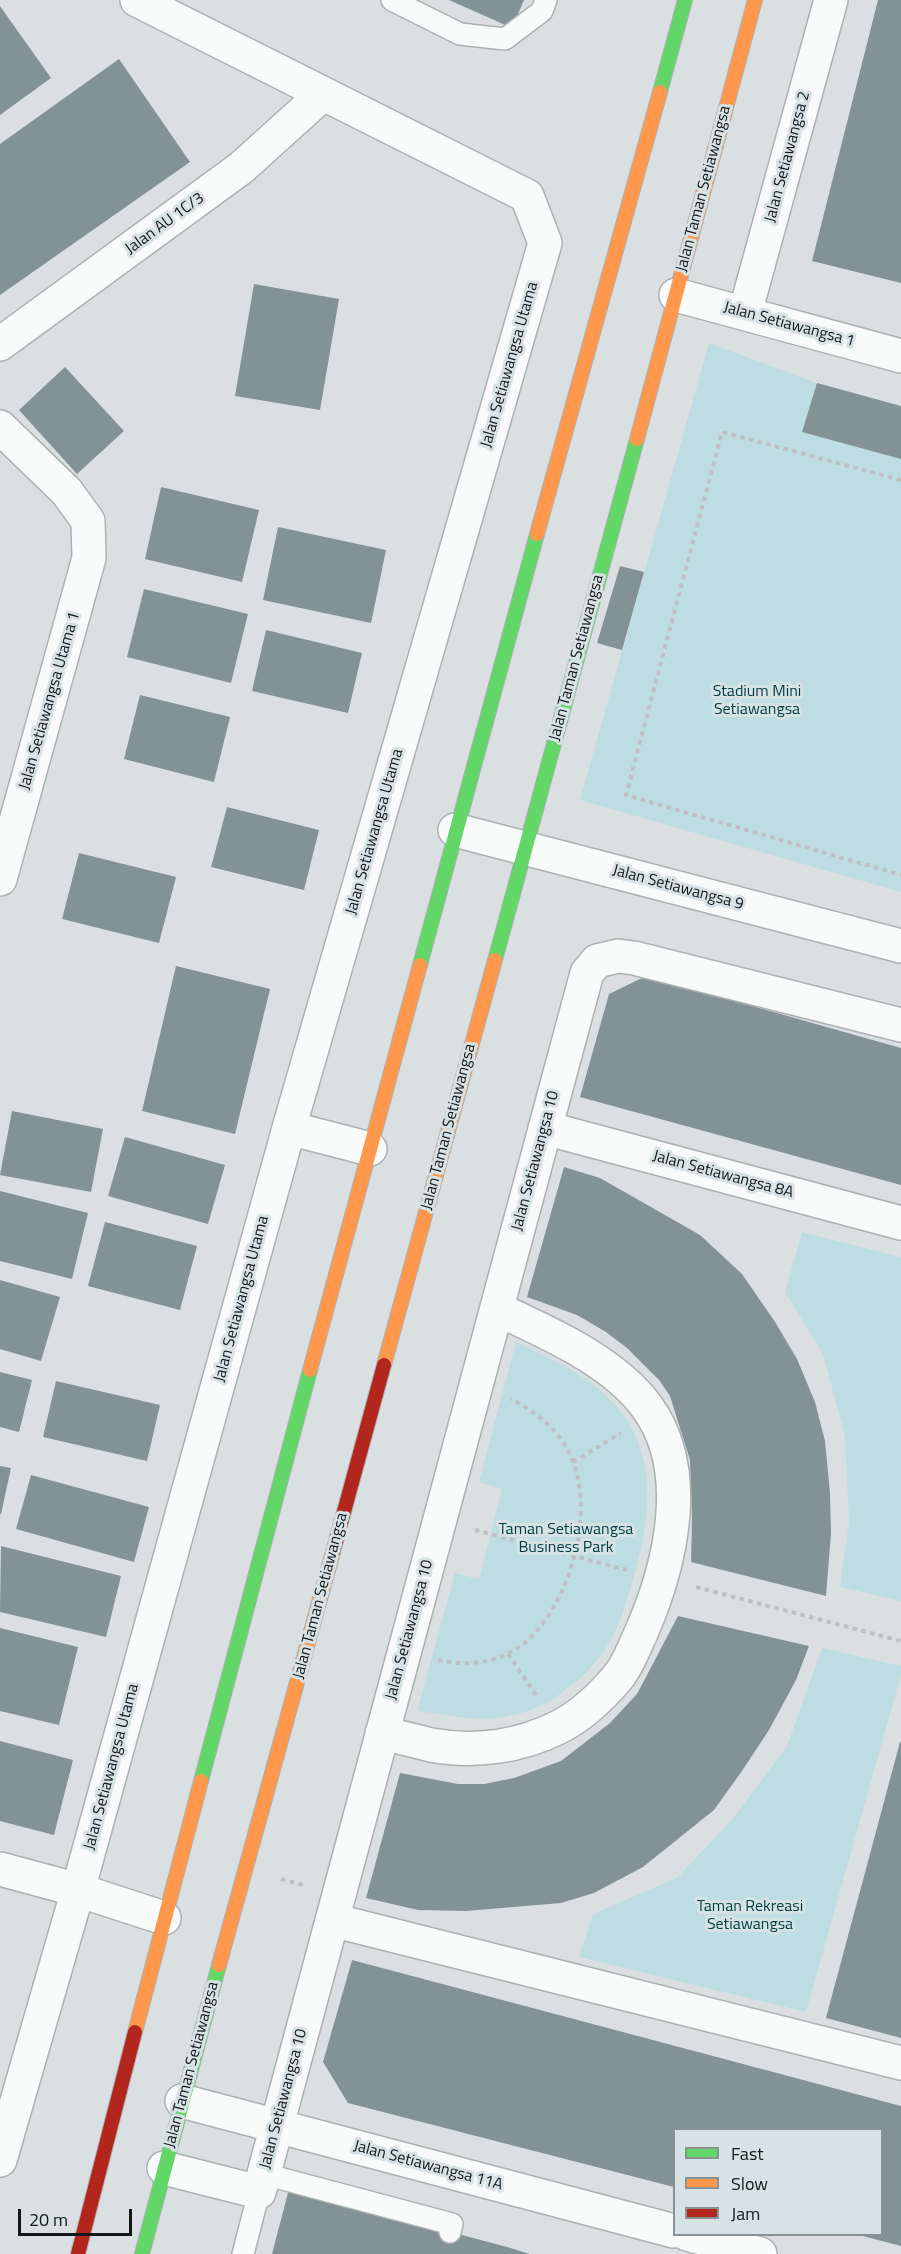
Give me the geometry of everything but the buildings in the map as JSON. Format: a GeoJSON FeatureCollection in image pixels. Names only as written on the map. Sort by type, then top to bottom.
{"type":"FeatureCollection","features":[{"type":"Feature","properties":{"kind":"main road"},"geometry":{"type":"LineString","coordinates":[[78,2254],[164,1918],[455,830],[685,0]]}},
{"type":"Feature","properties":{"kind":"main road","name":"Jalan Taman Setiawangsa"},"geometry":{"type":"LineString","coordinates":[[142,2254],[755,0]]}},
{"type":"Feature","properties":{"kind":"street","name":"Jalan Setiawangsa Utama"},"geometry":{"type":"LineString","coordinates":[[0,2160],[78,1890],[289,1128],[545,243],[527,196],[137,0]]}},
{"type":"Feature","properties":{"kind":"street","name":"Jalan Setiawangsa 2"},"geometry":{"type":"LineString","coordinates":[[745,313],[831,0]]}},
{"type":"Feature","properties":{"kind":"street","name":"Jalan AU 1C/3"},"geometry":{"type":"LineString","coordinates":[[0,344],[241,168],[323,94]]}},
{"type":"Feature","properties":{"kind":"street","name":"Jalan Setiawangsa 1"},"geometry":{"type":"LineString","coordinates":[[676,295],[901,356]]}},
{"type":"Feature","properties":{"kind":"street","name":"Jalan Setiawangsa Utama 1"},"geometry":{"type":"LineString","coordinates":[[0,427],[67,492],[88,521],[89,558],[13,791],[0,879]]}},
{"type":"Feature","properties":{"kind":"street","name":"Jalan Setiawangsa 9"},"geometry":{"type":"LineString","coordinates":[[455,830],[901,946]]}},
{"type":"Feature","properties":{"kind":"street","name":"Jalan Setiawangsa 10"},"geometry":{"type":"LineString","coordinates":[[164,2168],[261,2183],[587,973],[597,961],[618,956],[634,958],[901,1025]]}},
{"type":"Feature","properties":{"kind":"street"},"geometry":{"type":"LineString","coordinates":[[289,1128],[370,1149]]}},
{"type":"Feature","properties":{"kind":"street","name":"Jalan Setiawangsa 8A"},"geometry":{"type":"LineString","coordinates":[[545,1128],[901,1223]]}},
{"type":"Feature","properties":{"kind":"street"},"geometry":{"type":"LineString","coordinates":[[382,1733],[432,1745],[492,1748],[529,1739],[560,1727],[592,1705],[619,1676],[648,1617],[661,1578],[674,1507],[672,1470],[660,1430],[648,1408],[631,1388],[606,1366],[497,1309]]}},
{"type":"Feature","properties":{"kind":"street"},"geometry":{"type":"LineString","coordinates":[[0,1869],[78,1890],[164,1918]]}},
{"type":"Feature","properties":{"kind":"street"},"geometry":{"type":"LineString","coordinates":[[332,1920],[901,2063]]}},
{"type":"Feature","properties":{"kind":"street","name":"Jalan Setiawangsa 11A"},"geometry":{"type":"LineString","coordinates":[[182,2101],[673,2230]]}},
{"type":"Feature","properties":{"kind":"street"},"geometry":{"type":"LineString","coordinates":[[691,2236],[760,2254]]}},
{"type":"Feature","properties":{"kind":"lane"},"geometry":{"type":"LineString","coordinates":[[392,0],[460,34],[505,39],[542,10],[546,0]]}},
{"type":"Feature","properties":{"kind":"lane"},"geometry":{"type":"LineString","coordinates":[[243,2254],[261,2183],[452,2224],[450,2232]]}},
{"type":"Feature","properties":{"kind":"path"},"geometry":{"type":"LineString","coordinates":[[901,480],[722,432],[626,795],[901,875]]}},
{"type":"Feature","properties":{"kind":"path"},"geometry":{"type":"LineString","coordinates":[[432,1659],[458,1665],[481,1663],[507,1654],[528,1640],[547,1616],[563,1589],[574,1556],[580,1524],[581,1495],[573,1462],[561,1440],[547,1422],[528,1408],[502,1395]]}},
{"type":"Feature","properties":{"kind":"path"},"geometry":{"type":"LineString","coordinates":[[573,1462],[630,1428]]}},
{"type":"Feature","properties":{"kind":"path"},"geometry":{"type":"LineString","coordinates":[[439,1521],[901,1641]]}},
{"type":"Feature","properties":{"kind":"path"},"geometry":{"type":"LineString","coordinates":[[507,1654],[543,1705]]}},
{"type":"Feature","properties":{"kind":"green space","name":"Stadium Mini Setiawangsa"},"geometry":{"type":"Polygon","coordinates":[[[709,343],[817,383],[901,406],[901,892],[580,800],[709,343]]]}},
{"type":"Feature","properties":{"kind":"green space"},"geometry":{"type":"Polygon","coordinates":[[[802,1232],[901,1257],[901,1601],[840,1587],[849,1521],[845,1437],[823,1354],[785,1292],[802,1232]]]}},
{"type":"Feature","properties":{"kind":"green space","name":"Taman Setiawangsa Business Park"},"geometry":{"type":"Polygon","coordinates":[[[516,1342],[586,1379],[610,1400],[633,1430],[646,1470],[648,1490],[644,1531],[635,1573],[612,1639],[581,1678],[554,1699],[529,1711],[497,1718],[468,1718],[417,1711],[455,1573],[479,1579],[502,1489],[479,1482],[516,1342]]]}},
{"type":"Feature","properties":{"kind":"green space","name":"Taman Rekreasi Setiawangsa"},"geometry":{"type":"Polygon","coordinates":[[[822,1648],[901,1666],[901,1675],[806,2012],[579,1957],[593,1914],[678,1877],[734,1817],[787,1746],[822,1648]]]}},
{"type":"Feature","properties":{"kind":"traffic: fast"},"geometry":{"type":"LineString","coordinates":[[660,92],[685,0]]}},
{"type":"Feature","properties":{"kind":"traffic: fast"},"geometry":{"type":"LineString","coordinates":[[495,960],[637,439]]}},
{"type":"Feature","properties":{"kind":"traffic: fast"},"geometry":{"type":"LineString","coordinates":[[420,965],[537,534]]}},
{"type":"Feature","properties":{"kind":"traffic: fast"},"geometry":{"type":"LineString","coordinates":[[201,1781],[310,1370]]}},
{"type":"Feature","properties":{"kind":"traffic: fast"},"geometry":{"type":"LineString","coordinates":[[142,2254],[219,1965]]}},
{"type":"Feature","properties":{"kind":"traffic: slow"},"geometry":{"type":"LineString","coordinates":[[637,439],[755,0]]}},
{"type":"Feature","properties":{"kind":"traffic: slow"},"geometry":{"type":"LineString","coordinates":[[537,534],[660,92]]}},
{"type":"Feature","properties":{"kind":"traffic: slow"},"geometry":{"type":"LineString","coordinates":[[384,1365],[495,960]]}},
{"type":"Feature","properties":{"kind":"traffic: slow"},"geometry":{"type":"LineString","coordinates":[[310,1370],[420,965]]}},
{"type":"Feature","properties":{"kind":"traffic: slow"},"geometry":{"type":"LineString","coordinates":[[219,1965],[333,1552]]}},
{"type":"Feature","properties":{"kind":"traffic: slow"},"geometry":{"type":"LineString","coordinates":[[135,2032],[201,1781]]}},
{"type":"Feature","properties":{"kind":"traffic: jam"},"geometry":{"type":"LineString","coordinates":[[333,1552],[384,1365]]}},
{"type":"Feature","properties":{"kind":"traffic: jam"},"geometry":{"type":"LineString","coordinates":[[78,2254],[135,2032]]}}]}
